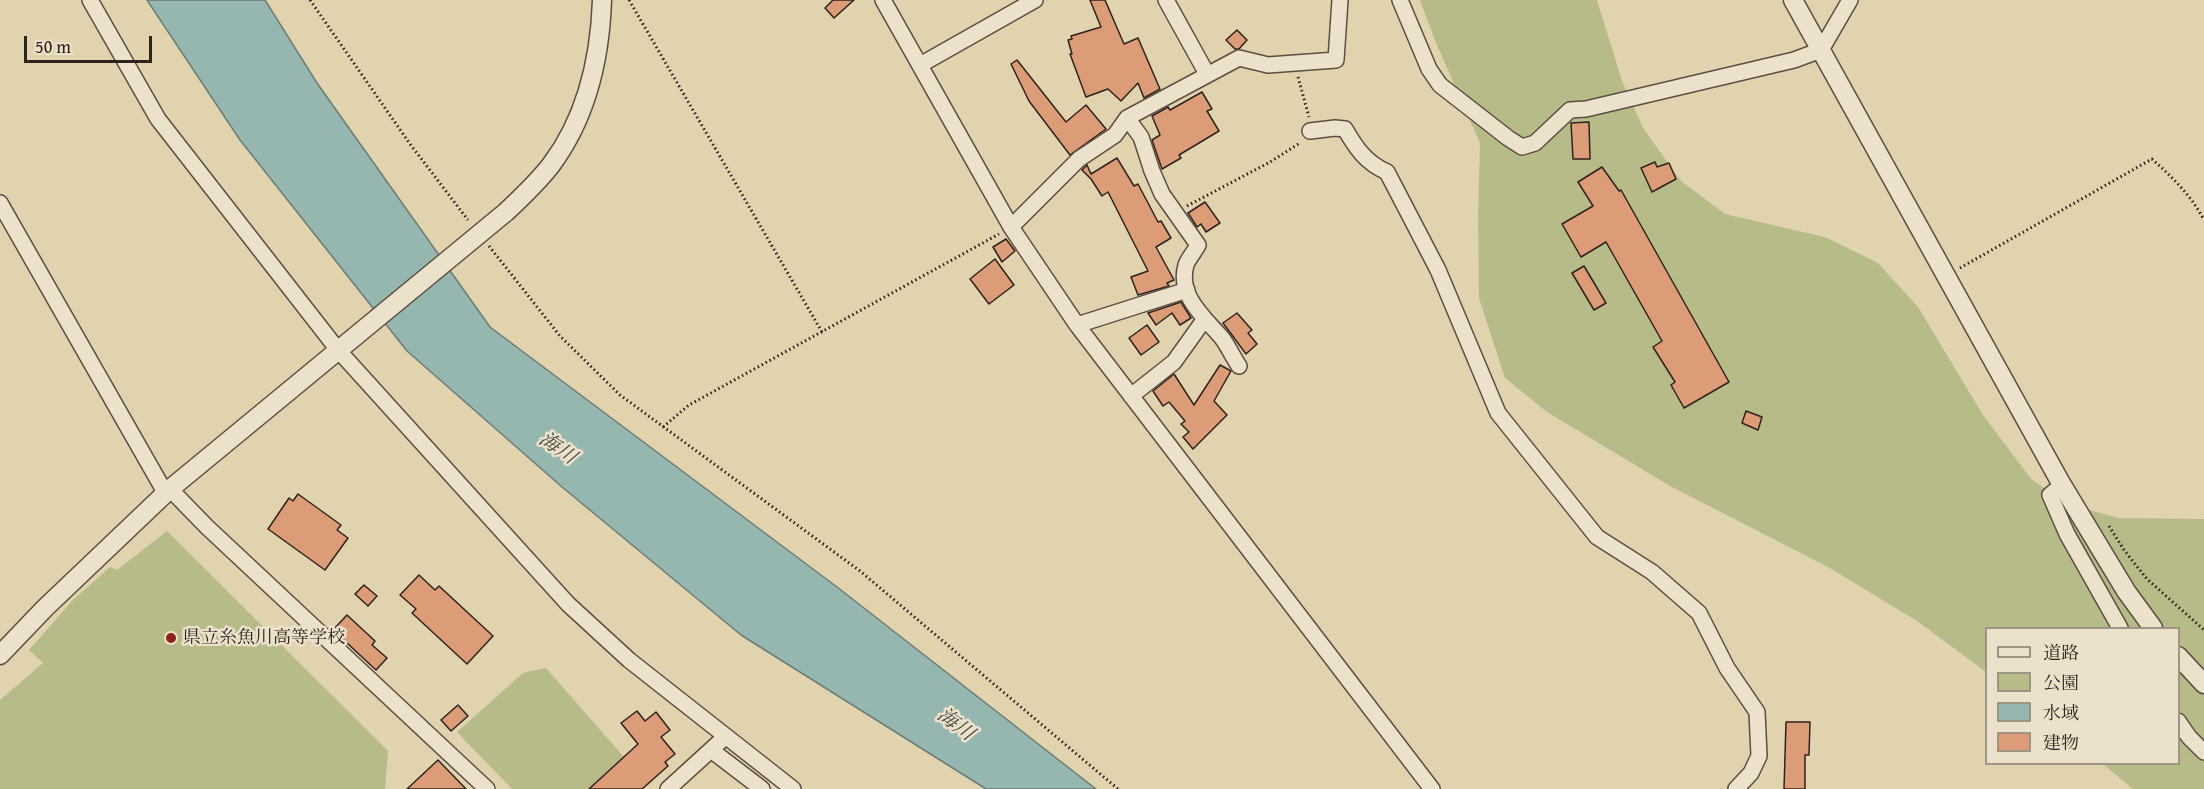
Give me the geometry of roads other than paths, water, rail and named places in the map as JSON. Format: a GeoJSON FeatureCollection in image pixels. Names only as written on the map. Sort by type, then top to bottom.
{"type":"FeatureCollection","features":[{"type":"Feature","properties":{"kind":"street"},"geometry":{"type":"LineString","coordinates":[[90,0],[158,118],[338,350],[568,604],[629,660],[793,789]]}},
{"type":"Feature","properties":{"kind":"street"},"geometry":{"type":"LineString","coordinates":[[0,655],[45,608],[168,491],[506,212],[529,189],[551,164],[571,132],[586,100],[599,51],[602,0]]}},
{"type":"Feature","properties":{"kind":"street"},"geometry":{"type":"LineString","coordinates":[[883,0],[1011,227],[1077,325],[1432,789]]}},
{"type":"Feature","properties":{"kind":"street"},"geometry":{"type":"LineString","coordinates":[[920,65],[1035,0]]}},
{"type":"Feature","properties":{"kind":"street"},"geometry":{"type":"LineString","coordinates":[[1166,0],[1207,74]]}},
{"type":"Feature","properties":{"kind":"street"},"geometry":{"type":"LineString","coordinates":[[1011,227],[1079,159],[1115,135],[1127,118],[1207,74],[1239,58],[1268,65],[1336,60],[1340,0]]}},
{"type":"Feature","properties":{"kind":"street"},"geometry":{"type":"LineString","coordinates":[[1400,0],[1429,69],[1440,85],[1522,147],[1535,143],[1570,110],[1586,109],[1783,63],[1821,50],[1850,0]]}},
{"type":"Feature","properties":{"kind":"street"},"geometry":{"type":"LineString","coordinates":[[1793,0],[2062,485],[2126,591],[2152,627]]}},
{"type":"Feature","properties":{"kind":"street"},"geometry":{"type":"LineString","coordinates":[[1127,118],[1141,137],[1162,194],[1198,245],[1186,265],[1187,290],[1204,320],[1222,338],[1239,366]]}},
{"type":"Feature","properties":{"kind":"street"},"geometry":{"type":"LineString","coordinates":[[1310,131],[1345,129],[1358,151],[1373,166],[1387,172],[1438,270],[1498,413],[1597,537],[1652,572],[1699,613],[1727,668],[1757,712],[1759,756],[1751,774],[1736,789]]}},
{"type":"Feature","properties":{"kind":"street"},"geometry":{"type":"LineString","coordinates":[[0,203],[168,491],[487,789]]}},
{"type":"Feature","properties":{"kind":"street"},"geometry":{"type":"LineString","coordinates":[[1077,325],[1187,290]]}},
{"type":"Feature","properties":{"kind":"street"},"geometry":{"type":"LineString","coordinates":[[1131,396],[1174,362],[1204,320]]}},
{"type":"Feature","properties":{"kind":"street"},"geometry":{"type":"LineString","coordinates":[[2062,485],[2050,495],[2067,534],[2119,627]]}},
{"type":"Feature","properties":{"kind":"street"},"geometry":{"type":"LineString","coordinates":[[2180,658],[2204,684]]}},
{"type":"Feature","properties":{"kind":"street"},"geometry":{"type":"LineString","coordinates":[[2180,724],[2204,752]]}},
{"type":"Feature","properties":{"kind":"street"},"geometry":{"type":"LineString","coordinates":[[668,789],[725,737]]}},
{"type":"Feature","properties":{"kind":"street"},"geometry":{"type":"LineString","coordinates":[[711,750],[762,789]]}},
{"type":"Feature","properties":{"kind":"water","name":"海川"},"geometry":{"type":"Polygon","coordinates":[[[147,0],[265,0],[317,83],[490,327],[837,587],[1096,789],[986,789],[741,635],[562,487],[407,351],[240,140],[147,0]]]}},
{"type":"Feature","properties":{"kind":"place","name":"県立糸魚川高等学校"},"geometry":{"type":"Point","coordinates":[171,638]}}]}
